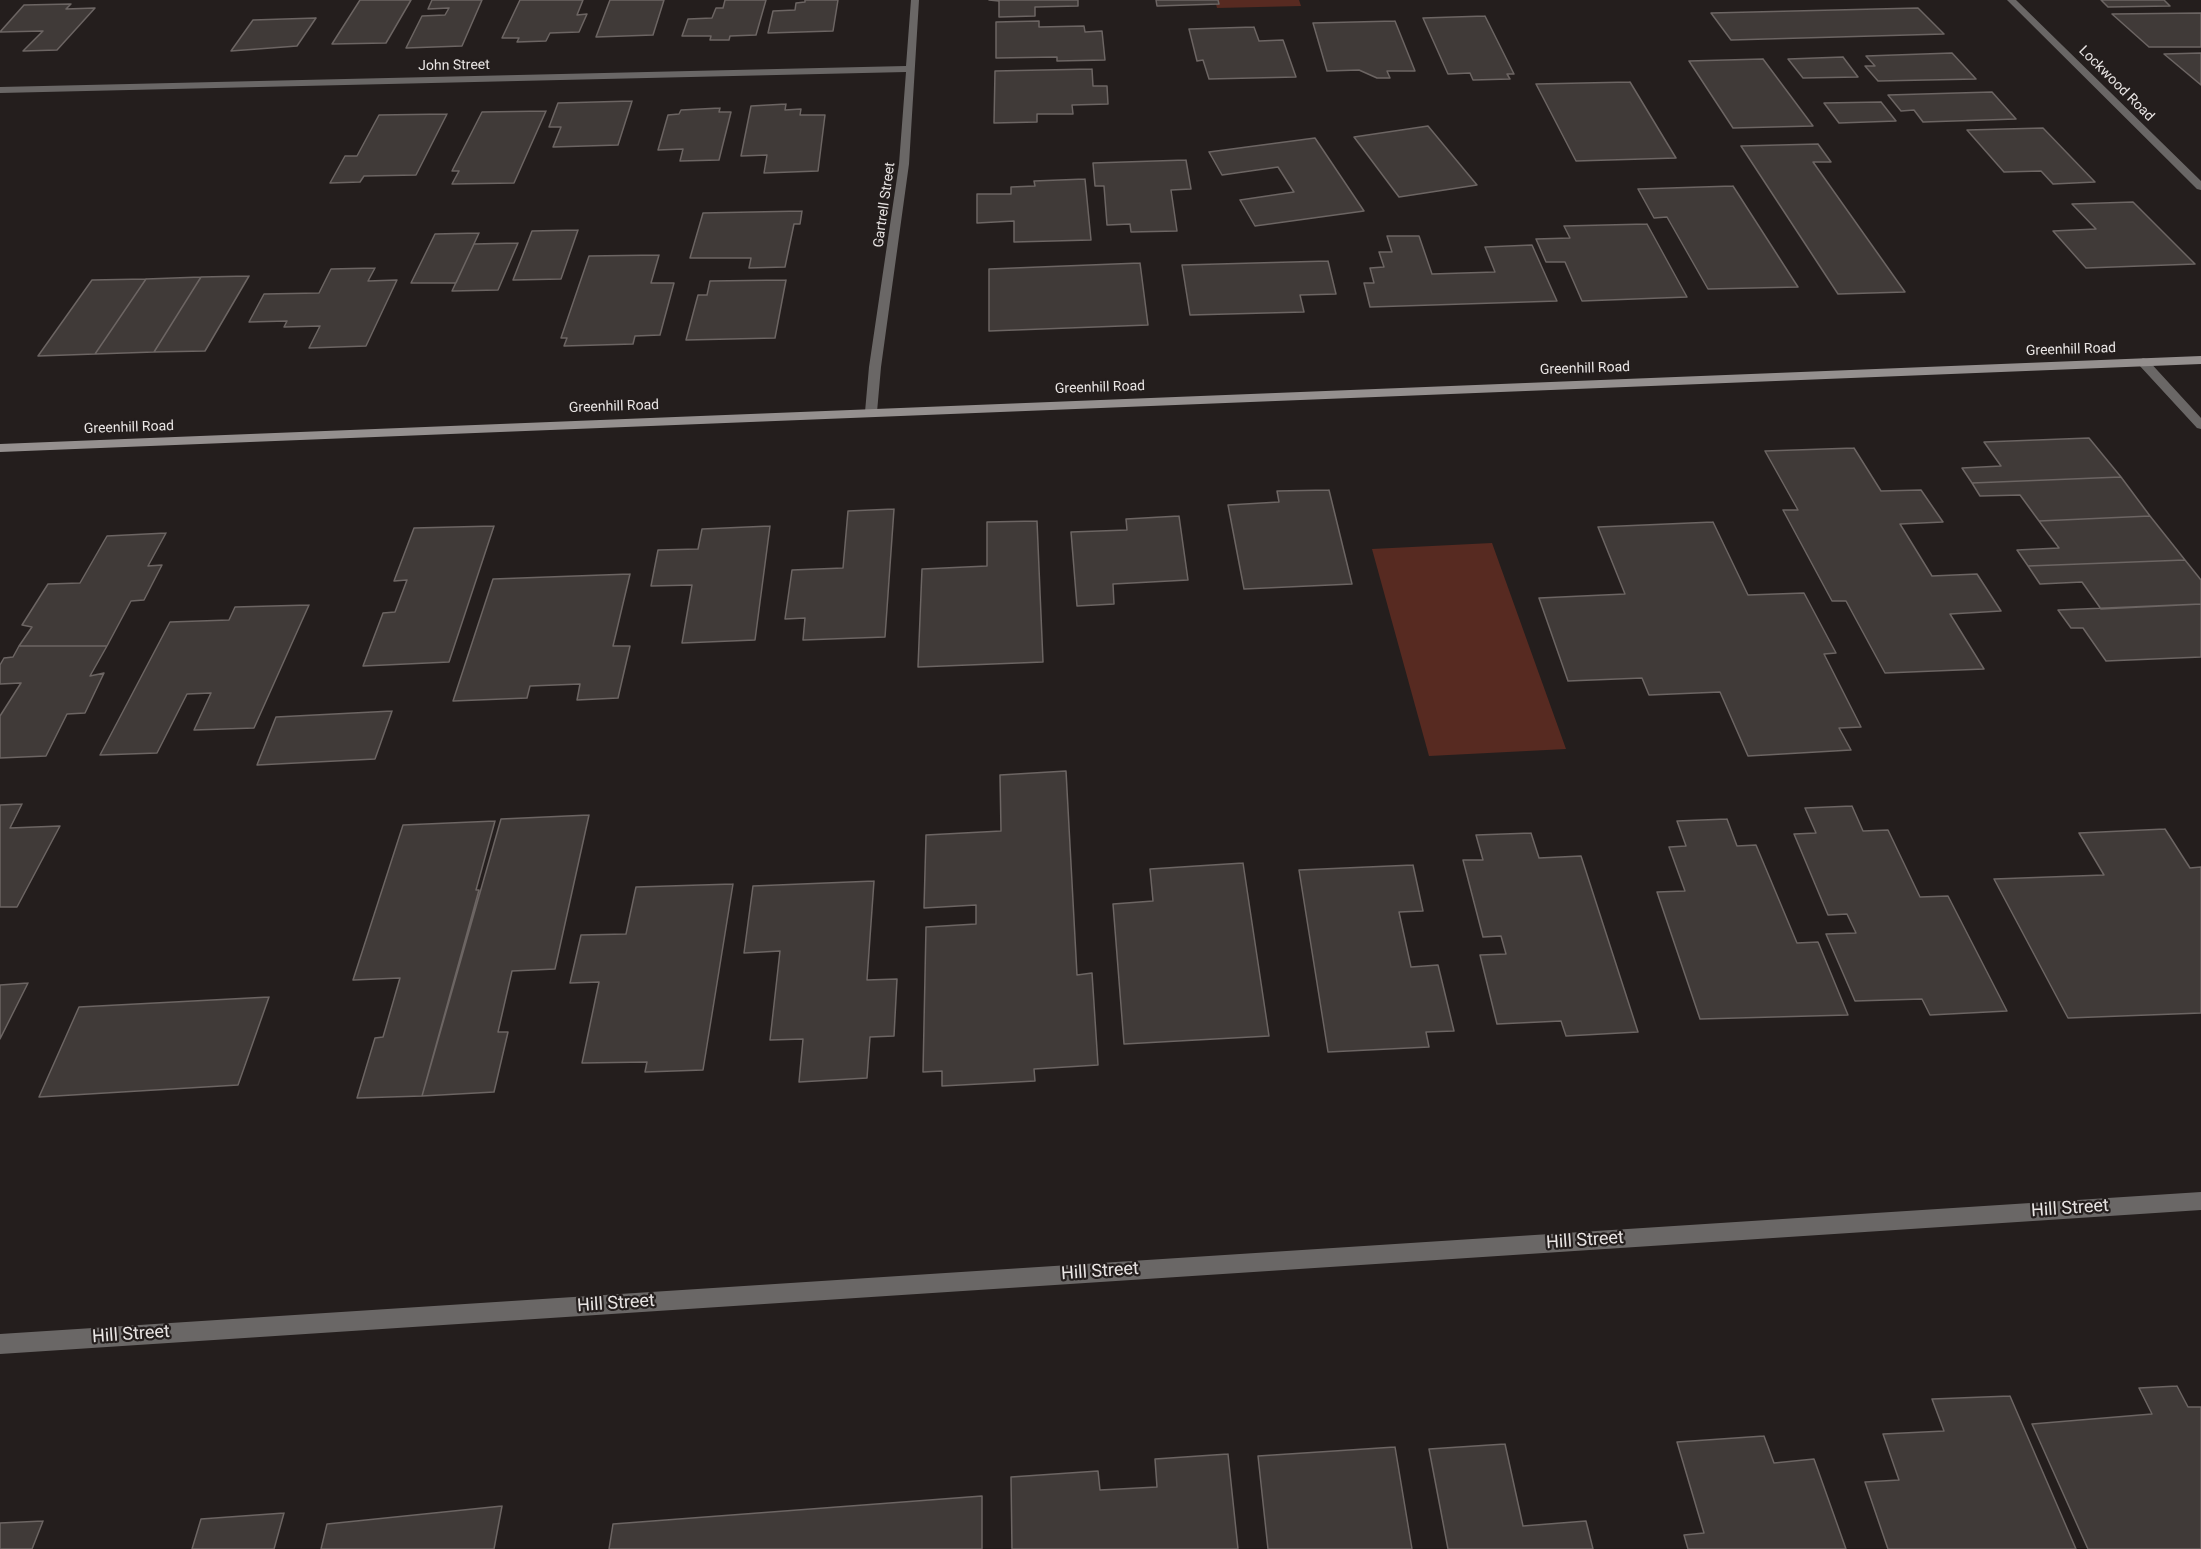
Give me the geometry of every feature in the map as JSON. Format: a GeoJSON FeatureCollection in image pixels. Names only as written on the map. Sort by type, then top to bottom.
{"type":"FeatureCollection","features":[{"type":"Feature","properties":{"kind":"main road","name":"Greenhill Road"},"geometry":{"type":"LineString","coordinates":[[1,449],[2201,360]]}},
{"type":"Feature","properties":{"kind":"street","name":"Gartrell Street"},"geometry":{"type":"LineString","coordinates":[[872,412],[875,367],[904,164],[915,0]]}},
{"type":"Feature","properties":{"kind":"street","name":"Lockwood Road"},"geometry":{"type":"LineString","coordinates":[[2011,0],[2201,187]]}},
{"type":"Feature","properties":{"kind":"street","name":"John Street"},"geometry":{"type":"LineString","coordinates":[[0,90],[909,69]]}},
{"type":"Feature","properties":{"kind":"street"},"geometry":{"type":"LineString","coordinates":[[2143,362],[2201,425]]}},
{"type":"Feature","properties":{"kind":"street","name":"Hill Street"},"geometry":{"type":"LineString","coordinates":[[0,1344],[2201,1201]]}},
{"type":"Feature","properties":{"kind":"shaded area"},"geometry":{"type":"Polygon","coordinates":[[[1215,0],[1299,0],[1301,6],[1217,8],[1215,0]]]}},
{"type":"Feature","properties":{"kind":"shaded area"},"geometry":{"type":"Polygon","coordinates":[[[1492,543],[1566,749],[1429,756],[1372,549],[1492,543]]]}},
{"type":"Feature","properties":{"kind":"building"},"geometry":{"type":"Polygon","coordinates":[[[360,0],[411,0],[386,43],[332,44],[360,0]]]}},
{"type":"Feature","properties":{"kind":"building"},"geometry":{"type":"Polygon","coordinates":[[[432,0],[482,0],[462,46],[406,48],[422,16],[445,15],[449,8],[428,9],[432,0]]]}},
{"type":"Feature","properties":{"kind":"building"},"geometry":{"type":"Polygon","coordinates":[[[520,0],[583,0],[577,15],[587,14],[579,32],[550,33],[546,41],[517,42],[519,38],[502,38],[520,0]]]}},
{"type":"Feature","properties":{"kind":"building"},"geometry":{"type":"Polygon","coordinates":[[[610,0],[664,0],[653,35],[596,37],[610,0]]]}},
{"type":"Feature","properties":{"kind":"building"},"geometry":{"type":"Polygon","coordinates":[[[725,0],[766,0],[756,35],[730,36],[729,40],[710,40],[711,36],[682,36],[688,19],[712,18],[716,8],[723,8],[725,0]]]}},
{"type":"Feature","properties":{"kind":"building"},"geometry":{"type":"Polygon","coordinates":[[[805,0],[838,0],[833,31],[768,33],[773,11],[795,10],[796,3],[805,2],[805,0]]]}},
{"type":"Feature","properties":{"kind":"building"},"geometry":{"type":"Polygon","coordinates":[[[989,0],[1078,0],[1078,6],[1035,7],[1035,16],[999,17],[999,1],[989,0]]]}},
{"type":"Feature","properties":{"kind":"building"},"geometry":{"type":"Polygon","coordinates":[[[1156,0],[1218,0],[1219,4],[1157,6],[1156,0]]]}},
{"type":"Feature","properties":{"kind":"building"},"geometry":{"type":"Polygon","coordinates":[[[2101,0],[2164,0],[2170,6],[2108,7],[2101,0]]]}},
{"type":"Feature","properties":{"kind":"building"},"geometry":{"type":"Polygon","coordinates":[[[71,4],[66,9],[95,8],[57,50],[23,51],[43,31],[0,32],[24,5],[71,4]]]}},
{"type":"Feature","properties":{"kind":"building"},"geometry":{"type":"Polygon","coordinates":[[[1918,8],[1944,34],[1731,40],[1711,13],[1918,8]]]}},
{"type":"Feature","properties":{"kind":"building"},"geometry":{"type":"Polygon","coordinates":[[[2201,13],[2201,47],[2149,47],[2112,14],[2201,13]]]}},
{"type":"Feature","properties":{"kind":"building"},"geometry":{"type":"Polygon","coordinates":[[[1485,16],[1514,74],[1507,74],[1510,79],[1473,80],[1470,73],[1448,74],[1423,18],[1485,16]]]}},
{"type":"Feature","properties":{"kind":"building"},"geometry":{"type":"Polygon","coordinates":[[[316,18],[297,46],[231,51],[253,20],[316,18]]]}},
{"type":"Feature","properties":{"kind":"building"},"geometry":{"type":"Polygon","coordinates":[[[1039,21],[1039,27],[1084,26],[1085,32],[1102,31],[1105,60],[1057,61],[1057,57],[996,58],[996,22],[1039,21]]]}},
{"type":"Feature","properties":{"kind":"building"},"geometry":{"type":"Polygon","coordinates":[[[1395,21],[1415,71],[1387,71],[1390,78],[1377,78],[1359,70],[1327,71],[1313,23],[1395,21]]]}},
{"type":"Feature","properties":{"kind":"building"},"geometry":{"type":"Polygon","coordinates":[[[1254,27],[1259,41],[1283,40],[1296,77],[1209,79],[1203,60],[1197,61],[1189,29],[1254,27]]]}},
{"type":"Feature","properties":{"kind":"building"},"geometry":{"type":"Polygon","coordinates":[[[1952,53],[1976,79],[1878,81],[1865,66],[1875,66],[1866,56],[1952,53]]]}},
{"type":"Feature","properties":{"kind":"building"},"geometry":{"type":"Polygon","coordinates":[[[2201,53],[2201,85],[2164,54],[2201,53]]]}},
{"type":"Feature","properties":{"kind":"building"},"geometry":{"type":"Polygon","coordinates":[[[1843,57],[1858,77],[1803,78],[1788,59],[1843,57]]]}},
{"type":"Feature","properties":{"kind":"building"},"geometry":{"type":"Polygon","coordinates":[[[1763,59],[1813,126],[1733,128],[1689,61],[1763,59]]]}},
{"type":"Feature","properties":{"kind":"building"},"geometry":{"type":"Polygon","coordinates":[[[1092,69],[1093,86],[1107,86],[1108,104],[1072,105],[1073,114],[1037,114],[1037,122],[994,123],[995,71],[1092,69]]]}},
{"type":"Feature","properties":{"kind":"building"},"geometry":{"type":"Polygon","coordinates":[[[1630,82],[1676,158],[1576,161],[1536,84],[1630,82]]]}},
{"type":"Feature","properties":{"kind":"building"},"geometry":{"type":"Polygon","coordinates":[[[1992,92],[2016,119],[1923,122],[1914,110],[1901,111],[1888,95],[1992,92]]]}},
{"type":"Feature","properties":{"kind":"building"},"geometry":{"type":"Polygon","coordinates":[[[632,101],[618,145],[553,147],[561,127],[549,127],[558,103],[632,101]]]}},
{"type":"Feature","properties":{"kind":"building"},"geometry":{"type":"Polygon","coordinates":[[[1881,102],[1896,121],[1839,123],[1824,103],[1881,102]]]}},
{"type":"Feature","properties":{"kind":"building"},"geometry":{"type":"Polygon","coordinates":[[[786,104],[785,110],[801,109],[800,115],[825,115],[818,171],[764,173],[767,155],[741,156],[751,106],[786,104]]]}},
{"type":"Feature","properties":{"kind":"building"},"geometry":{"type":"Polygon","coordinates":[[[720,108],[719,112],[731,112],[719,160],[680,161],[683,149],[658,150],[668,115],[679,114],[681,110],[720,108]]]}},
{"type":"Feature","properties":{"kind":"building"},"geometry":{"type":"Polygon","coordinates":[[[546,111],[514,183],[452,184],[459,171],[452,171],[482,112],[546,111]]]}},
{"type":"Feature","properties":{"kind":"building"},"geometry":{"type":"Polygon","coordinates":[[[447,114],[416,175],[364,176],[360,182],[330,183],[345,156],[357,156],[379,115],[447,114]]]}},
{"type":"Feature","properties":{"kind":"building"},"geometry":{"type":"Polygon","coordinates":[[[1428,126],[1477,185],[1399,197],[1354,137],[1428,126]]]}},
{"type":"Feature","properties":{"kind":"building"},"geometry":{"type":"Polygon","coordinates":[[[2043,128],[2095,182],[2053,184],[2041,171],[2004,172],[1967,130],[2043,128]]]}},
{"type":"Feature","properties":{"kind":"building"},"geometry":{"type":"Polygon","coordinates":[[[1315,138],[1364,211],[1255,226],[1240,200],[1294,192],[1278,167],[1222,175],[1209,152],[1315,138]]]}},
{"type":"Feature","properties":{"kind":"building"},"geometry":{"type":"Polygon","coordinates":[[[1818,144],[1831,162],[1813,162],[1905,292],[1838,294],[1741,146],[1818,144]]]}},
{"type":"Feature","properties":{"kind":"building"},"geometry":{"type":"Polygon","coordinates":[[[1186,160],[1191,189],[1171,190],[1177,231],[1131,232],[1130,224],[1107,225],[1104,186],[1095,186],[1093,163],[1186,160]]]}},
{"type":"Feature","properties":{"kind":"building"},"geometry":{"type":"Polygon","coordinates":[[[1085,179],[1091,240],[1014,242],[1014,221],[977,223],[977,194],[1011,194],[1011,187],[1035,186],[1034,181],[1085,179]]]}},
{"type":"Feature","properties":{"kind":"building"},"geometry":{"type":"Polygon","coordinates":[[[1733,186],[1798,287],[1708,289],[1667,217],[1654,218],[1638,189],[1733,186]]]}},
{"type":"Feature","properties":{"kind":"building"},"geometry":{"type":"Polygon","coordinates":[[[2133,202],[2195,264],[2086,268],[2053,231],[2096,229],[2072,204],[2133,202]]]}},
{"type":"Feature","properties":{"kind":"building"},"geometry":{"type":"Polygon","coordinates":[[[802,211],[800,224],[794,224],[785,267],[749,268],[751,258],[690,258],[703,213],[802,211]]]}},
{"type":"Feature","properties":{"kind":"building"},"geometry":{"type":"Polygon","coordinates":[[[1647,224],[1687,297],[1582,301],[1565,262],[1546,262],[1536,239],[1570,238],[1564,226],[1647,224]]]}},
{"type":"Feature","properties":{"kind":"building"},"geometry":{"type":"Polygon","coordinates":[[[578,230],[561,279],[513,280],[532,231],[578,230]]]}},
{"type":"Feature","properties":{"kind":"building"},"geometry":{"type":"Polygon","coordinates":[[[479,233],[456,283],[411,283],[435,234],[479,233]]]}},
{"type":"Feature","properties":{"kind":"building"},"geometry":{"type":"Polygon","coordinates":[[[1387,236],[1419,236],[1432,274],[1495,272],[1485,247],[1532,245],[1557,301],[1370,307],[1364,283],[1374,283],[1370,268],[1384,267],[1379,252],[1392,252],[1387,236]]]}},
{"type":"Feature","properties":{"kind":"building"},"geometry":{"type":"Polygon","coordinates":[[[518,243],[498,290],[452,291],[474,244],[518,243]]]}},
{"type":"Feature","properties":{"kind":"building"},"geometry":{"type":"Polygon","coordinates":[[[659,255],[651,283],[674,283],[660,335],[635,336],[633,344],[564,346],[567,338],[561,338],[589,256],[659,255]]]}},
{"type":"Feature","properties":{"kind":"building"},"geometry":{"type":"Polygon","coordinates":[[[1328,261],[1336,294],[1300,295],[1304,312],[1190,315],[1182,265],[1328,261]]]}},
{"type":"Feature","properties":{"kind":"building"},"geometry":{"type":"Polygon","coordinates":[[[1140,263],[1148,325],[989,331],[989,269],[1140,263]]]}},
{"type":"Feature","properties":{"kind":"building"},"geometry":{"type":"Polygon","coordinates":[[[375,268],[368,281],[397,280],[366,346],[309,348],[320,326],[284,327],[287,321],[249,322],[264,294],[319,293],[331,269],[375,268]]]}},
{"type":"Feature","properties":{"kind":"building"},"geometry":{"type":"Polygon","coordinates":[[[249,276],[205,351],[154,352],[201,277],[249,276]]]}},
{"type":"Feature","properties":{"kind":"building"},"geometry":{"type":"Polygon","coordinates":[[[201,277],[154,352],[95,354],[146,279],[201,277]]]}},
{"type":"Feature","properties":{"kind":"building"},"geometry":{"type":"Polygon","coordinates":[[[146,279],[95,354],[38,356],[92,280],[146,279]]]}},
{"type":"Feature","properties":{"kind":"building"},"geometry":{"type":"Polygon","coordinates":[[[786,280],[775,338],[686,340],[698,295],[707,295],[710,281],[786,280]]]}},
{"type":"Feature","properties":{"kind":"building"},"geometry":{"type":"Polygon","coordinates":[[[2089,438],[2121,477],[1972,483],[1962,468],[2001,466],[1984,442],[2089,438]]]}},
{"type":"Feature","properties":{"kind":"building"},"geometry":{"type":"Polygon","coordinates":[[[1854,448],[1881,491],[1921,490],[1943,522],[1900,524],[1932,576],[1977,574],[2001,611],[1950,614],[1984,669],[1885,673],[1846,601],[1832,601],[1783,510],[1798,510],[1765,451],[1854,448]]]}},
{"type":"Feature","properties":{"kind":"building"},"geometry":{"type":"Polygon","coordinates":[[[2121,477],[2150,516],[2039,521],[2020,495],[1980,496],[1972,483],[2121,477]]]}},
{"type":"Feature","properties":{"kind":"building"},"geometry":{"type":"Polygon","coordinates":[[[1329,490],[1352,584],[1244,589],[1228,505],[1279,502],[1277,491],[1329,490]]]}},
{"type":"Feature","properties":{"kind":"building"},"geometry":{"type":"Polygon","coordinates":[[[894,509],[885,637],[803,640],[805,618],[785,619],[792,570],[843,568],[848,511],[894,509]]]}},
{"type":"Feature","properties":{"kind":"building"},"geometry":{"type":"Polygon","coordinates":[[[1179,516],[1188,580],[1113,584],[1114,604],[1077,606],[1071,532],[1127,530],[1126,519],[1179,516]]]}},
{"type":"Feature","properties":{"kind":"building"},"geometry":{"type":"Polygon","coordinates":[[[2150,516],[2185,560],[2028,566],[2017,550],[2059,548],[2039,521],[2150,516]]]}},
{"type":"Feature","properties":{"kind":"building"},"geometry":{"type":"Polygon","coordinates":[[[1037,521],[1043,662],[918,667],[922,569],[987,566],[987,522],[1037,521]]]}},
{"type":"Feature","properties":{"kind":"building"},"geometry":{"type":"Polygon","coordinates":[[[1713,522],[1748,595],[1804,593],[1836,653],[1824,654],[1861,727],[1839,728],[1851,750],[1748,756],[1720,692],[1649,695],[1642,678],[1568,681],[1539,598],[1625,594],[1598,527],[1713,522]]]}},
{"type":"Feature","properties":{"kind":"building"},"geometry":{"type":"Polygon","coordinates":[[[494,526],[449,662],[363,666],[383,613],[395,612],[407,580],[394,581],[414,528],[494,526]]]}},
{"type":"Feature","properties":{"kind":"building"},"geometry":{"type":"Polygon","coordinates":[[[770,526],[755,640],[682,643],[692,585],[651,586],[658,550],[698,549],[702,529],[770,526]]]}},
{"type":"Feature","properties":{"kind":"building"},"geometry":{"type":"Polygon","coordinates":[[[166,533],[148,566],[162,565],[144,600],[131,601],[107,646],[19,646],[32,627],[22,625],[48,584],[80,583],[107,536],[166,533]]]}},
{"type":"Feature","properties":{"kind":"building"},"geometry":{"type":"Polygon","coordinates":[[[2185,560],[2201,580],[2201,604],[2101,609],[2082,582],[2040,584],[2028,566],[2185,560]]]}},
{"type":"Feature","properties":{"kind":"building"},"geometry":{"type":"Polygon","coordinates":[[[630,574],[613,646],[630,646],[618,698],[577,700],[580,684],[530,686],[527,698],[453,701],[493,579],[630,574]]]}},
{"type":"Feature","properties":{"kind":"building"},"geometry":{"type":"Polygon","coordinates":[[[2201,604],[2201,657],[2106,661],[2083,628],[2071,628],[2058,610],[2201,604]]]}},
{"type":"Feature","properties":{"kind":"building"},"geometry":{"type":"Polygon","coordinates":[[[309,605],[254,728],[194,730],[211,693],[187,694],[157,753],[100,755],[170,622],[229,620],[235,607],[309,605]]]}},
{"type":"Feature","properties":{"kind":"building"},"geometry":{"type":"Polygon","coordinates":[[[19,646],[107,646],[90,676],[104,673],[85,713],[67,714],[46,756],[0,758],[0,716],[21,683],[0,684],[0,665],[4,658],[13,657],[19,646]]]}},
{"type":"Feature","properties":{"kind":"building"},"geometry":{"type":"Polygon","coordinates":[[[392,711],[375,759],[257,765],[276,717],[392,711]]]}},
{"type":"Feature","properties":{"kind":"building"},"geometry":{"type":"Polygon","coordinates":[[[1066,771],[1077,975],[1092,973],[1098,1065],[1034,1069],[1035,1081],[942,1086],[942,1071],[923,1072],[926,927],[976,924],[976,905],[924,908],[926,835],[1001,831],[1000,775],[1066,771]]]}},
{"type":"Feature","properties":{"kind":"building"},"geometry":{"type":"Polygon","coordinates":[[[22,804],[10,828],[60,826],[17,907],[0,907],[0,805],[22,804]]]}},
{"type":"Feature","properties":{"kind":"building"},"geometry":{"type":"Polygon","coordinates":[[[1852,806],[1863,831],[1888,830],[1920,897],[1948,896],[2007,1011],[1930,1015],[1922,999],[1855,1001],[1826,934],[1856,933],[1847,914],[1828,915],[1794,834],[1816,833],[1805,808],[1852,806]]]}},
{"type":"Feature","properties":{"kind":"building"},"geometry":{"type":"Polygon","coordinates":[[[589,815],[555,969],[512,971],[498,1032],[508,1032],[494,1092],[422,1096],[501,819],[589,815]]]}},
{"type":"Feature","properties":{"kind":"building"},"geometry":{"type":"Polygon","coordinates":[[[1727,819],[1737,846],[1756,845],[1797,943],[1818,942],[1848,1015],[1700,1019],[1657,892],[1685,891],[1669,847],[1686,846],[1677,821],[1727,819]]]}},
{"type":"Feature","properties":{"kind":"building"},"geometry":{"type":"Polygon","coordinates":[[[495,821],[476,890],[479,890],[422,1096],[357,1098],[375,1038],[383,1037],[400,978],[353,980],[403,825],[495,821]]]}},
{"type":"Feature","properties":{"kind":"building"},"geometry":{"type":"Polygon","coordinates":[[[2165,829],[2190,868],[2201,867],[2201,1013],[2068,1018],[1994,879],[2104,875],[2079,833],[2165,829]]]}},
{"type":"Feature","properties":{"kind":"building"},"geometry":{"type":"Polygon","coordinates":[[[1531,833],[1539,858],[1581,856],[1638,1032],[1566,1036],[1561,1021],[1497,1024],[1480,955],[1506,954],[1501,936],[1483,937],[1463,860],[1483,860],[1476,835],[1531,833]]]}},
{"type":"Feature","properties":{"kind":"building"},"geometry":{"type":"Polygon","coordinates":[[[1243,863],[1269,1036],[1124,1044],[1113,904],[1153,901],[1150,869],[1243,863]]]}},
{"type":"Feature","properties":{"kind":"building"},"geometry":{"type":"Polygon","coordinates":[[[1413,865],[1423,911],[1399,912],[1411,967],[1438,965],[1454,1031],[1426,1032],[1429,1047],[1328,1052],[1299,870],[1413,865]]]}},
{"type":"Feature","properties":{"kind":"building"},"geometry":{"type":"Polygon","coordinates":[[[874,881],[867,980],[897,979],[894,1036],[870,1037],[867,1078],[799,1082],[803,1039],[770,1040],[780,951],[744,953],[753,886],[874,881]]]}},
{"type":"Feature","properties":{"kind":"building"},"geometry":{"type":"Polygon","coordinates":[[[733,884],[703,1070],[645,1072],[647,1062],[582,1063],[599,982],[570,983],[581,935],[626,934],[636,887],[733,884]]]}},
{"type":"Feature","properties":{"kind":"building"},"geometry":{"type":"Polygon","coordinates":[[[28,983],[0,1039],[0,985],[28,983]]]}},
{"type":"Feature","properties":{"kind":"building"},"geometry":{"type":"Polygon","coordinates":[[[269,997],[238,1085],[39,1097],[79,1007],[269,997]]]}},
{"type":"Feature","properties":{"kind":"building"},"geometry":{"type":"Polygon","coordinates":[[[2177,1386],[2188,1407],[2201,1407],[2201,1549],[2088,1549],[2032,1424],[2152,1414],[2139,1388],[2177,1386]]]}},
{"type":"Feature","properties":{"kind":"building"},"geometry":{"type":"Polygon","coordinates":[[[2010,1396],[2076,1549],[1888,1549],[1865,1482],[1899,1480],[1883,1434],[1944,1431],[1932,1399],[2010,1396]]]}},
{"type":"Feature","properties":{"kind":"building"},"geometry":{"type":"Polygon","coordinates":[[[1764,1436],[1774,1463],[1814,1459],[1846,1549],[1688,1549],[1684,1535],[1704,1533],[1677,1442],[1764,1436]]]}},
{"type":"Feature","properties":{"kind":"building"},"geometry":{"type":"Polygon","coordinates":[[[1505,1444],[1523,1526],[1586,1521],[1593,1549],[1448,1549],[1429,1449],[1505,1444]]]}},
{"type":"Feature","properties":{"kind":"building"},"geometry":{"type":"Polygon","coordinates":[[[1395,1447],[1412,1549],[1268,1549],[1258,1456],[1395,1447]]]}},
{"type":"Feature","properties":{"kind":"building"},"geometry":{"type":"Polygon","coordinates":[[[1228,1454],[1238,1549],[1012,1549],[1011,1477],[1098,1471],[1100,1490],[1157,1487],[1155,1459],[1228,1454]]]}},
{"type":"Feature","properties":{"kind":"building"},"geometry":{"type":"Polygon","coordinates":[[[982,1496],[982,1549],[609,1549],[613,1524],[982,1496]]]}},
{"type":"Feature","properties":{"kind":"building"},"geometry":{"type":"Polygon","coordinates":[[[502,1506],[494,1549],[321,1549],[327,1524],[502,1506]]]}},
{"type":"Feature","properties":{"kind":"building"},"geometry":{"type":"Polygon","coordinates":[[[284,1513],[274,1549],[192,1549],[201,1519],[284,1513]]]}},
{"type":"Feature","properties":{"kind":"building"},"geometry":{"type":"Polygon","coordinates":[[[43,1521],[32,1549],[0,1549],[0,1523],[43,1521]]]}}]}
